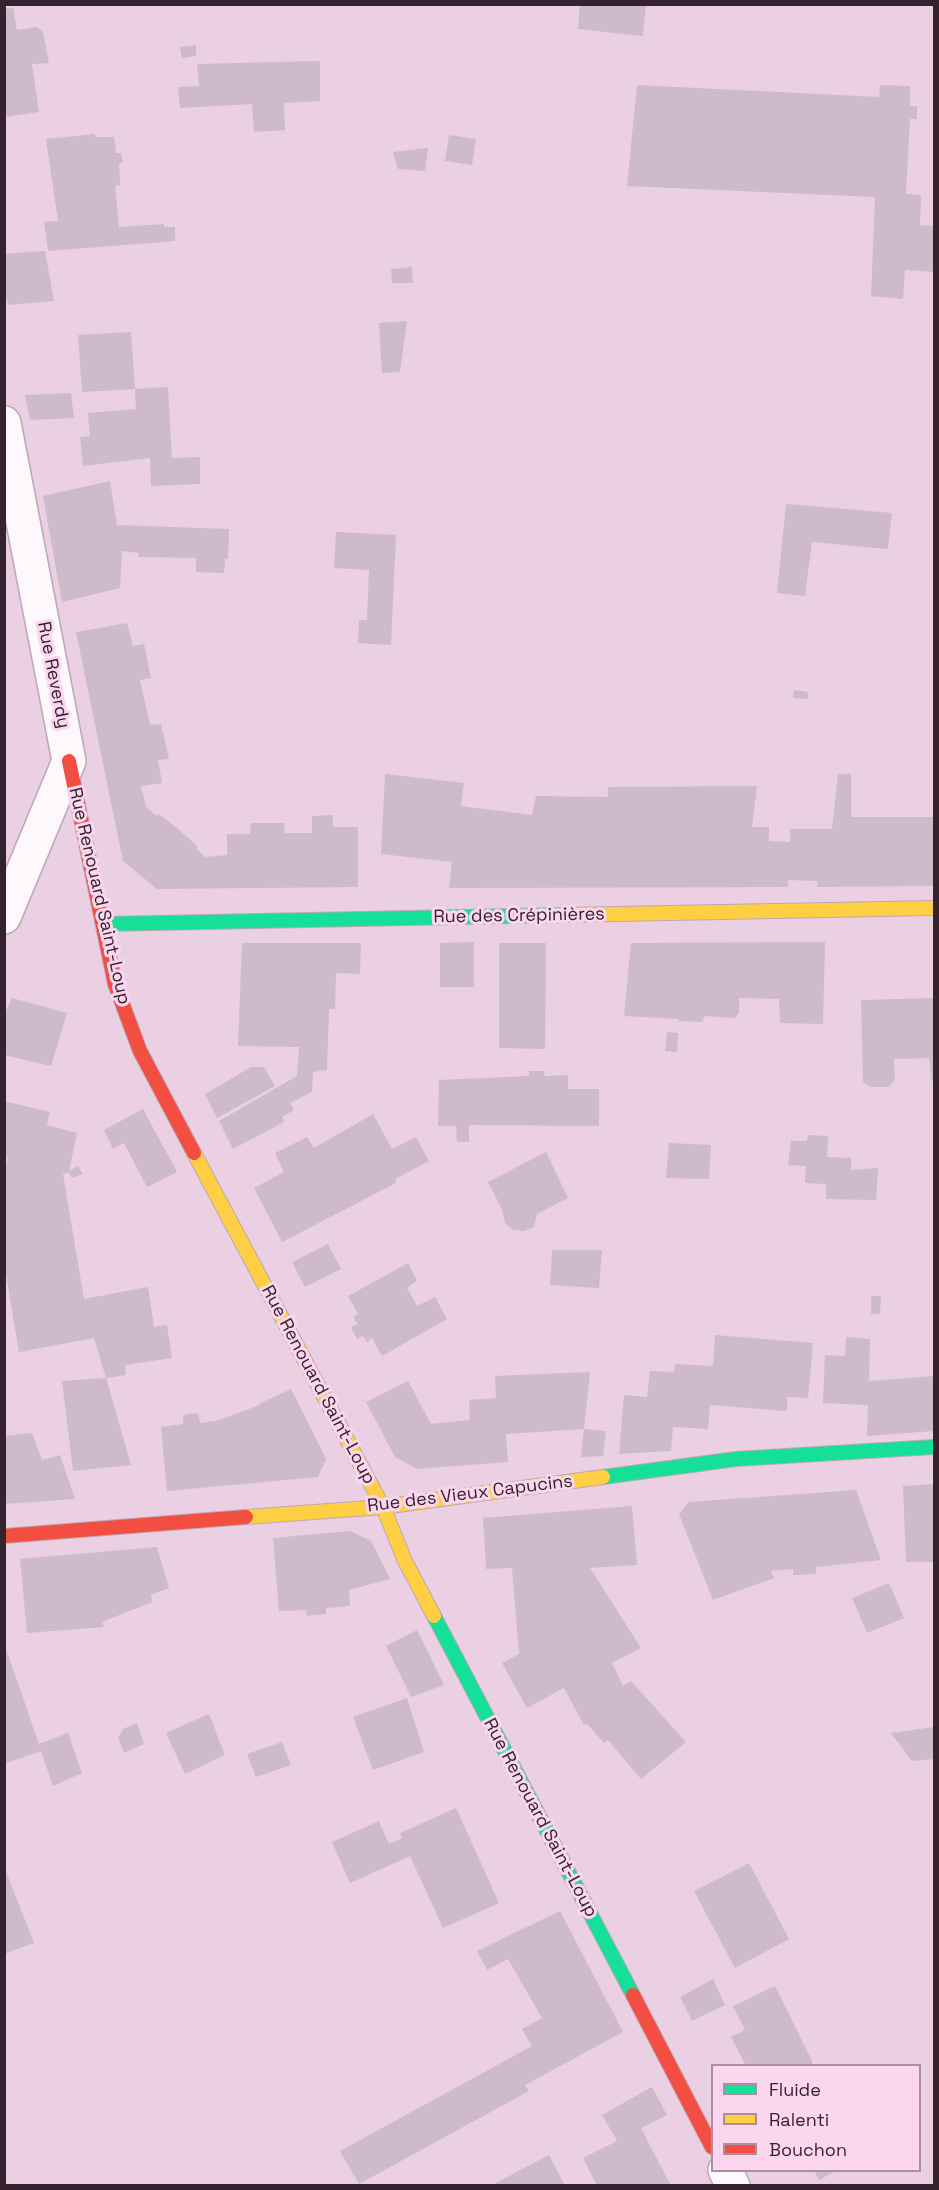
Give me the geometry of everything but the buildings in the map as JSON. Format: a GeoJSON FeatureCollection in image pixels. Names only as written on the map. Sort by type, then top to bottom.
{"type":"FeatureCollection","features":[{"type":"Feature","properties":{"kind":"street","name":"Rue Reverdy"},"geometry":{"type":"LineString","coordinates":[[4,423],[69,761]]}},
{"type":"Feature","properties":{"kind":"street"},"geometry":{"type":"LineString","coordinates":[[4,917],[69,761]]}},
{"type":"Feature","properties":{"kind":"street","name":"Rue Renouard Saint-Loup"},"geometry":{"type":"LineString","coordinates":[[69,761],[115,984],[140,1052],[383,1507],[405,1561],[711,2145]]}},
{"type":"Feature","properties":{"kind":"street","name":"Rue des Crépinières"},"geometry":{"type":"LineString","coordinates":[[104,924],[934,908]]}},
{"type":"Feature","properties":{"kind":"street","name":"Rue des Vieux Capucins"},"geometry":{"type":"LineString","coordinates":[[4,1536],[383,1507],[736,1459],[934,1447]]}},
{"type":"Feature","properties":{"kind":"street"},"geometry":{"type":"LineString","coordinates":[[726,2172],[732,2186]]}},
{"type":"Feature","properties":{"kind":"traffic: fast"},"geometry":{"type":"LineString","coordinates":[[104,924],[563,915]]}},
{"type":"Feature","properties":{"kind":"traffic: fast"},"geometry":{"type":"LineString","coordinates":[[603,1477],[736,1459],[934,1447]]}},
{"type":"Feature","properties":{"kind":"traffic: fast"},"geometry":{"type":"LineString","coordinates":[[434,1616],[633,1995]]}},
{"type":"Feature","properties":{"kind":"traffic: slow"},"geometry":{"type":"LineString","coordinates":[[563,915],[934,908]]}},
{"type":"Feature","properties":{"kind":"traffic: slow"},"geometry":{"type":"LineString","coordinates":[[194,1153],[383,1507],[405,1561],[434,1616]]}},
{"type":"Feature","properties":{"kind":"traffic: slow"},"geometry":{"type":"LineString","coordinates":[[246,1517],[383,1507],[603,1477]]}},
{"type":"Feature","properties":{"kind":"traffic: jam"},"geometry":{"type":"LineString","coordinates":[[69,761],[115,984],[140,1051],[194,1153]]}},
{"type":"Feature","properties":{"kind":"traffic: jam"},"geometry":{"type":"LineString","coordinates":[[4,1536],[246,1517]]}},
{"type":"Feature","properties":{"kind":"traffic: jam"},"geometry":{"type":"LineString","coordinates":[[633,1995],[711,2145]]}}]}
